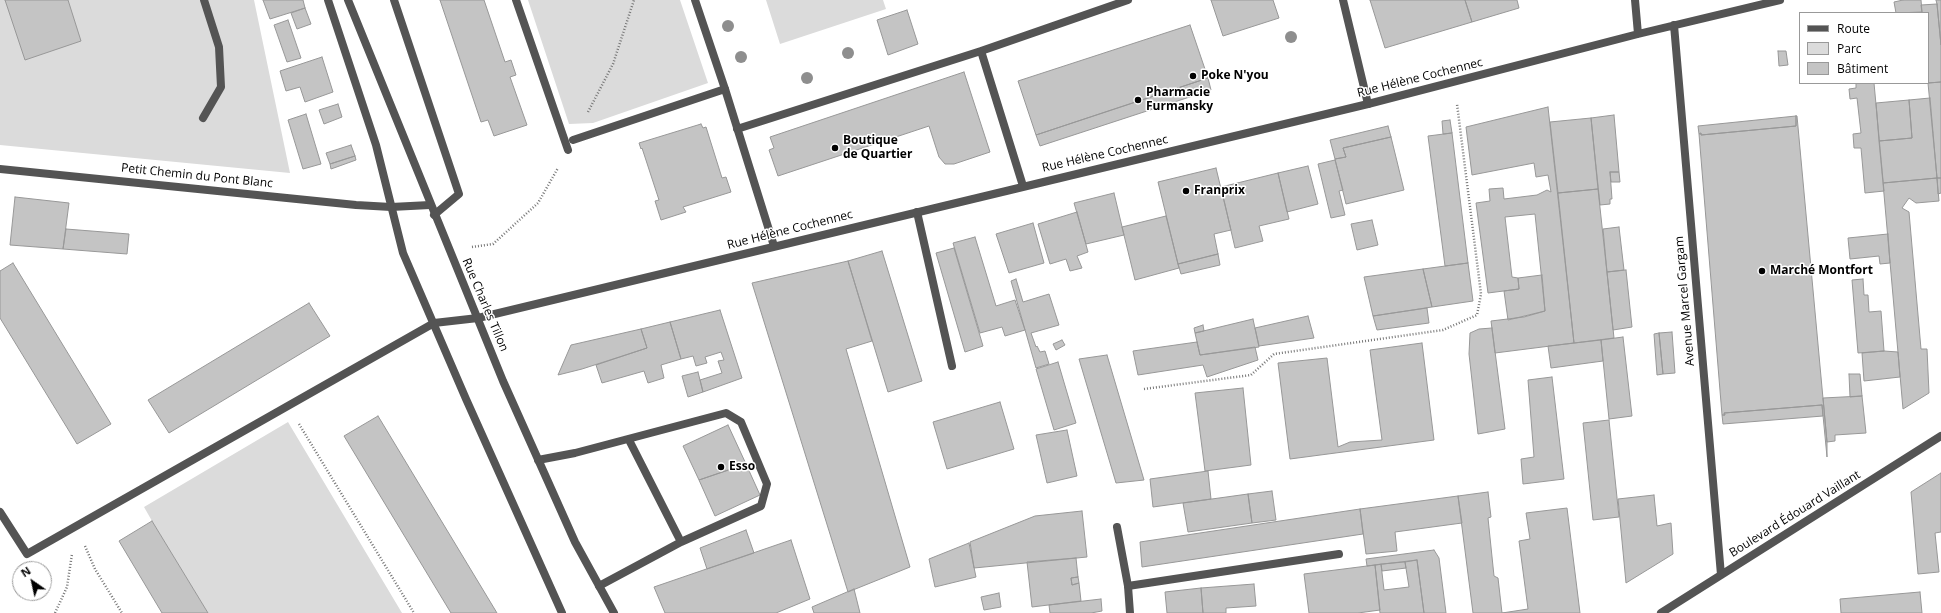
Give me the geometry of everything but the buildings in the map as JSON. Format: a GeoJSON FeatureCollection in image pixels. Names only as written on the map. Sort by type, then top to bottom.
{"type":"FeatureCollection","features":[{"type":"Feature","properties":{"kind":"street"},"geometry":{"type":"LineString","coordinates":[[203,118],[221,87],[220,47],[204,0]]}},
{"type":"Feature","properties":{"kind":"street"},"geometry":{"type":"LineString","coordinates":[[328,0],[376,145],[403,253],[466,399],[562,613]]}},
{"type":"Feature","properties":{"kind":"street","name":"Rue Charles Tillon"},"geometry":{"type":"LineString","coordinates":[[348,0],[434,215],[503,381],[575,542],[614,613]]}},
{"type":"Feature","properties":{"kind":"street"},"geometry":{"type":"LineString","coordinates":[[394,0],[459,194],[434,215]]}},
{"type":"Feature","properties":{"kind":"street"},"geometry":{"type":"LineString","coordinates":[[516,0],[568,150]]}},
{"type":"Feature","properties":{"kind":"street"},"geometry":{"type":"LineString","coordinates":[[694,0],[725,89],[736,129],[774,246]]}},
{"type":"Feature","properties":{"kind":"street"},"geometry":{"type":"LineString","coordinates":[[736,129],[981,51],[1128,0]]}},
{"type":"Feature","properties":{"kind":"street"},"geometry":{"type":"LineString","coordinates":[[1342,0],[1368,104]]}},
{"type":"Feature","properties":{"kind":"street"},"geometry":{"type":"LineString","coordinates":[[1635,0],[1638,34]]}},
{"type":"Feature","properties":{"kind":"street","name":"Rue Hélène Cochennec"},"geometry":{"type":"LineString","coordinates":[[434,323],[478,318],[1368,104],[1638,34],[1780,0]]}},
{"type":"Feature","properties":{"kind":"street","name":"Avenue Marcel Gargam"},"geometry":{"type":"LineString","coordinates":[[1674,25],[1721,576]]}},
{"type":"Feature","properties":{"kind":"street"},"geometry":{"type":"LineString","coordinates":[[981,51],[1023,186]]}},
{"type":"Feature","properties":{"kind":"street"},"geometry":{"type":"LineString","coordinates":[[573,140],[725,89]]}},
{"type":"Feature","properties":{"kind":"street","name":"Petit Chemin du Pont Blanc"},"geometry":{"type":"LineString","coordinates":[[0,169],[356,205],[391,207],[430,205]]}},
{"type":"Feature","properties":{"kind":"street"},"geometry":{"type":"LineString","coordinates":[[917,212],[952,366]]}},
{"type":"Feature","properties":{"kind":"street"},"geometry":{"type":"LineString","coordinates":[[0,512],[27,554],[434,323]]}},
{"type":"Feature","properties":{"kind":"street"},"geometry":{"type":"LineString","coordinates":[[538,460],[629,440],[726,413],[741,422],[767,484],[762,506],[681,542],[599,586]]}},
{"type":"Feature","properties":{"kind":"street","name":"Boulevard Édouard Vaillant"},"geometry":{"type":"LineString","coordinates":[[1661,613],[1941,436]]}},
{"type":"Feature","properties":{"kind":"street"},"geometry":{"type":"LineString","coordinates":[[629,440],[681,542]]}},
{"type":"Feature","properties":{"kind":"street"},"geometry":{"type":"LineString","coordinates":[[1117,527],[1128,586],[1130,613]]}},
{"type":"Feature","properties":{"kind":"street"},"geometry":{"type":"LineString","coordinates":[[1128,586],[1339,554]]}},
{"type":"Feature","properties":{"kind":"path"},"geometry":{"type":"LineString","coordinates":[[1144,389],[1251,376],[1274,354],[1443,330],[1478,316],[1481,294],[1454,82]]}},
{"type":"Feature","properties":{"kind":"path"},"geometry":{"type":"LineString","coordinates":[[288,405],[414,613]]}},
{"type":"Feature","properties":{"kind":"path"},"geometry":{"type":"LineString","coordinates":[[55,613],[67,587],[76,526]]}},
{"type":"Feature","properties":{"kind":"path"},"geometry":{"type":"LineString","coordinates":[[76,526],[95,569],[122,613]]}},
{"type":"Feature","properties":{"kind":"green space"},"geometry":{"type":"Polygon","coordinates":[[[0,0],[254,0],[290,173],[0,145],[0,0]]]}},
{"type":"Feature","properties":{"kind":"green space"},"geometry":{"type":"Polygon","coordinates":[[[528,0],[680,0],[708,83],[593,123],[569,124],[528,0]]]}},
{"type":"Feature","properties":{"kind":"green space"},"geometry":{"type":"Polygon","coordinates":[[[766,0],[883,0],[886,9],[780,44],[766,0]]]}},
{"type":"Feature","properties":{"kind":"green space"},"geometry":{"type":"Polygon","coordinates":[[[288,422],[402,613],[208,613],[152,521],[144,507],[288,422]]]}},
{"type":"Feature","properties":{"kind":"place","name":"Poke N'you"},"geometry":{"type":"Point","coordinates":[1193,76]}},
{"type":"Feature","properties":{"kind":"place","name":"Pharmacie Furmansky"},"geometry":{"type":"Point","coordinates":[1138,100]}},
{"type":"Feature","properties":{"kind":"place","name":"Boutique de Quartier"},"geometry":{"type":"Point","coordinates":[835,148]}},
{"type":"Feature","properties":{"kind":"place","name":"Franprix"},"geometry":{"type":"Point","coordinates":[1186,191]}},
{"type":"Feature","properties":{"kind":"place","name":"Marché Montfort"},"geometry":{"type":"Point","coordinates":[1762,271]}},
{"type":"Feature","properties":{"kind":"place","name":"Esso"},"geometry":{"type":"Point","coordinates":[721,467]}}]}
